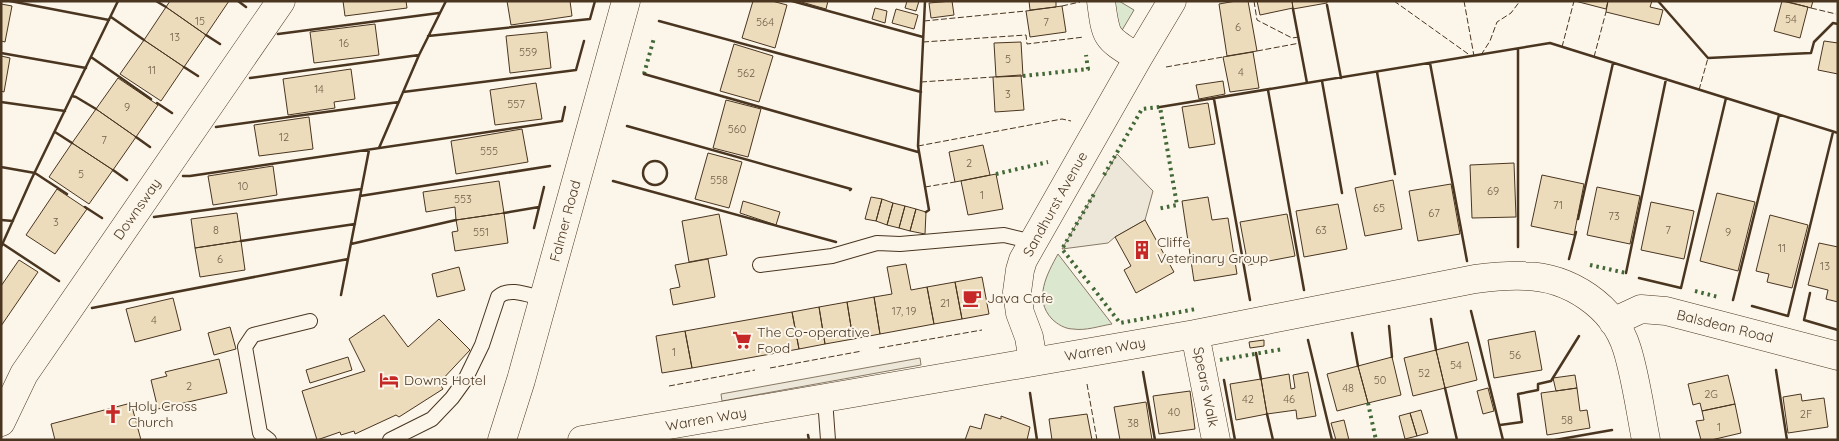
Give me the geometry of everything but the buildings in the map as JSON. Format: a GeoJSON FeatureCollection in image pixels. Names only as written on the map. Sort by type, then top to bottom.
{"type":"FeatureCollection","features":[{"type":"Feature","properties":{"kind":"street","name":"Downsway"},"geometry":{"type":"LineString","coordinates":[[1,422],[24,374],[281,1]]}},
{"type":"Feature","properties":{"kind":"street","name":"Falmer Road"},"geometry":{"type":"LineString","coordinates":[[502,440],[544,299],[626,1]]}},
{"type":"Feature","properties":{"kind":"street"},"geometry":{"type":"LineString","coordinates":[[1102,1],[1107,35],[1116,44],[1138,58]]}},
{"type":"Feature","properties":{"kind":"street","name":"Sandhurst Avenue"},"geometry":{"type":"LineString","coordinates":[[1033,361],[1020,313],[1017,292],[1020,270],[1033,242],[1172,1]]}},
{"type":"Feature","properties":{"kind":"street","name":"Warren Way"},"geometry":{"type":"LineString","coordinates":[[582,440],[1195,334],[1461,282],[1501,276],[1526,276],[1547,279],[1579,291],[1601,307],[1613,322],[1627,348],[1646,440]]}},
{"type":"Feature","properties":{"kind":"street","name":"Balsdean Road"},"geometry":{"type":"LineString","coordinates":[[1613,322],[1641,310],[1666,311],[1838,356]]}},
{"type":"Feature","properties":{"kind":"street","name":"Spears Walk"},"geometry":{"type":"LineString","coordinates":[[1195,334],[1216,440]]}},
{"type":"Feature","properties":{"kind":"lane"},"geometry":{"type":"LineString","coordinates":[[760,265],[832,256],[876,243],[900,244],[1004,235],[1033,242]]}},
{"type":"Feature","properties":{"kind":"lane"},"geometry":{"type":"LineString","coordinates":[[390,440],[432,420],[452,398],[465,380],[482,345],[498,297],[502,294],[515,292],[544,299]]}},
{"type":"Feature","properties":{"kind":"lane"},"geometry":{"type":"LineString","coordinates":[[269,440],[260,433],[245,347],[253,335],[310,321]]}},
{"type":"Feature","properties":{"kind":"lane"},"geometry":{"type":"LineString","coordinates":[[825,399],[828,440]]}},
{"type":"Feature","properties":{"kind":"green space"},"geometry":{"type":"Polygon","coordinates":[[[1107,1],[1119,1],[1134,10],[1118,37],[1107,1]]]}},
{"type":"Feature","properties":{"kind":"green space"},"geometry":{"type":"Polygon","coordinates":[[[1058,254],[1112,324],[1088,329],[1070,329],[1052,319],[1043,303],[1043,295],[1046,278],[1058,254]]]}},
{"type":"Feature","properties":{"kind":"shaded area"},"geometry":{"type":"Polygon","coordinates":[[[1117,154],[1153,191],[1145,220],[1108,243],[1062,249],[1117,154]]]}},
{"type":"Feature","properties":{"kind":"shaded area"},"geometry":{"type":"Polygon","coordinates":[[[920,358],[921,365],[722,401],[721,394],[920,358]]]}},
{"type":"Feature","properties":{"kind":"hedge"},"geometry":{"type":"LineString","coordinates":[[644,74],[654,38]]}},
{"type":"Feature","properties":{"kind":"hedge"},"geometry":{"type":"LineString","coordinates":[[1023,76],[1088,69],[1086,55]]}},
{"type":"Feature","properties":{"kind":"hedge"},"geometry":{"type":"LineString","coordinates":[[1104,175],[1142,109],[1160,107],[1177,205],[1157,209]]}},
{"type":"Feature","properties":{"kind":"hedge"},"geometry":{"type":"LineString","coordinates":[[996,174],[1048,162]]}},
{"type":"Feature","properties":{"kind":"hedge"},"geometry":{"type":"LineString","coordinates":[[1089,283],[1062,249],[1094,194]]}},
{"type":"Feature","properties":{"kind":"hedge"},"geometry":{"type":"LineString","coordinates":[[1590,265],[1626,273]]}},
{"type":"Feature","properties":{"kind":"hedge"},"geometry":{"type":"LineString","coordinates":[[1093,288],[1120,323],[1196,309]]}},
{"type":"Feature","properties":{"kind":"hedge"},"geometry":{"type":"LineString","coordinates":[[1695,291],[1718,297]]}},
{"type":"Feature","properties":{"kind":"hedge"},"geometry":{"type":"LineString","coordinates":[[1220,360],[1283,349]]}},
{"type":"Feature","properties":{"kind":"hedge"},"geometry":{"type":"LineString","coordinates":[[1368,403],[1376,440]]}},
{"type":"Feature","properties":{"kind":"fence"},"geometry":{"type":"LineString","coordinates":[[1254,1],[1257,20],[1292,38],[1299,37]]}},
{"type":"Feature","properties":{"kind":"fence"},"geometry":{"type":"LineString","coordinates":[[1394,1],[1471,56]]}},
{"type":"Feature","properties":{"kind":"fence"},"geometry":{"type":"LineString","coordinates":[[1464,1],[1474,56]]}},
{"type":"Feature","properties":{"kind":"fence"},"geometry":{"type":"LineString","coordinates":[[1481,55],[1490,41],[1497,22],[1511,13],[1520,1]]}},
{"type":"Feature","properties":{"kind":"fence"},"geometry":{"type":"LineString","coordinates":[[1562,47],[1574,1]]}},
{"type":"Feature","properties":{"kind":"fence"},"geometry":{"type":"LineString","coordinates":[[1062,6],[1080,2]]}},
{"type":"Feature","properties":{"kind":"fence"},"geometry":{"type":"LineString","coordinates":[[1811,8],[1836,14]]}},
{"type":"Feature","properties":{"kind":"fence"},"geometry":{"type":"LineString","coordinates":[[924,21],[1026,11]]}},
{"type":"Feature","properties":{"kind":"fence"},"geometry":{"type":"LineString","coordinates":[[1594,57],[1606,12]]}},
{"type":"Feature","properties":{"kind":"fence"},"geometry":{"type":"LineString","coordinates":[[923,42],[1026,35],[1027,44],[1084,37]]}},
{"type":"Feature","properties":{"kind":"fence"},"geometry":{"type":"LineString","coordinates":[[1257,51],[1300,43]]}},
{"type":"Feature","properties":{"kind":"fence"},"geometry":{"type":"LineString","coordinates":[[1166,67],[1223,57]]}},
{"type":"Feature","properties":{"kind":"fence"},"geometry":{"type":"LineString","coordinates":[[1699,90],[1708,58]]}},
{"type":"Feature","properties":{"kind":"fence"},"geometry":{"type":"LineString","coordinates":[[921,82],[993,77]]}},
{"type":"Feature","properties":{"kind":"fence"},"geometry":{"type":"LineString","coordinates":[[918,146],[1062,119],[1071,121]]}},
{"type":"Feature","properties":{"kind":"fence"},"geometry":{"type":"LineString","coordinates":[[925,187],[955,182]]}},
{"type":"Feature","properties":{"kind":"fence"},"geometry":{"type":"LineString","coordinates":[[879,348],[982,330]]}},
{"type":"Feature","properties":{"kind":"fence"},"geometry":{"type":"LineString","coordinates":[[770,368],[862,351]]}},
{"type":"Feature","properties":{"kind":"fence"},"geometry":{"type":"LineString","coordinates":[[669,386],[755,370]]}},
{"type":"Feature","properties":{"kind":"fence"},"geometry":{"type":"LineString","coordinates":[[1087,384],[1097,440]]}},
{"type":"Feature","properties":{"kind":"wall"},"geometry":{"type":"LineString","coordinates":[[10,1],[109,20]]}},
{"type":"Feature","properties":{"kind":"wall"},"geometry":{"type":"LineString","coordinates":[[1,247],[31,180],[118,1]]}},
{"type":"Feature","properties":{"kind":"wall"},"geometry":{"type":"LineString","coordinates":[[156,1],[166,7]]}},
{"type":"Feature","properties":{"kind":"wall"},"geometry":{"type":"LineString","coordinates":[[238,1],[246,7]]}},
{"type":"Feature","properties":{"kind":"wall"},"geometry":{"type":"LineString","coordinates":[[379,148],[419,55],[446,1]]}},
{"type":"Feature","properties":{"kind":"wall"},"geometry":{"type":"LineString","coordinates":[[428,36],[590,19],[595,1]]}},
{"type":"Feature","properties":{"kind":"wall"},"geometry":{"type":"LineString","coordinates":[[792,1],[923,37]]}},
{"type":"Feature","properties":{"kind":"wall"},"geometry":{"type":"LineString","coordinates":[[925,1],[918,146],[929,210],[926,212]]}},
{"type":"Feature","properties":{"kind":"wall"},"geometry":{"type":"LineString","coordinates":[[1658,1],[1708,58],[1811,53],[1814,42],[1833,23],[1838,24]]}},
{"type":"Feature","properties":{"kind":"wall"},"geometry":{"type":"LineString","coordinates":[[1327,5],[1341,78]]}},
{"type":"Feature","properties":{"kind":"wall"},"geometry":{"type":"LineString","coordinates":[[1293,9],[1307,83]]}},
{"type":"Feature","properties":{"kind":"wall"},"geometry":{"type":"LineString","coordinates":[[278,34],[439,13]]}},
{"type":"Feature","properties":{"kind":"wall"},"geometry":{"type":"LineString","coordinates":[[111,17],[144,40]]}},
{"type":"Feature","properties":{"kind":"wall"},"geometry":{"type":"LineString","coordinates":[[659,21],[921,92]]}},
{"type":"Feature","properties":{"kind":"wall"},"geometry":{"type":"LineString","coordinates":[[206,35],[220,44]]}},
{"type":"Feature","properties":{"kind":"wall"},"geometry":{"type":"LineString","coordinates":[[403,92],[576,70],[584,41]]}},
{"type":"Feature","properties":{"kind":"wall"},"geometry":{"type":"LineString","coordinates":[[1160,107],[1550,43],[1838,133]]}},
{"type":"Feature","properties":{"kind":"wall"},"geometry":{"type":"LineString","coordinates":[[1518,49],[1518,247]]}},
{"type":"Feature","properties":{"kind":"wall"},"geometry":{"type":"LineString","coordinates":[[1,53],[86,68]]}},
{"type":"Feature","properties":{"kind":"wall"},"geometry":{"type":"LineString","coordinates":[[250,78],[419,55]]}},
{"type":"Feature","properties":{"kind":"wall"},"geometry":{"type":"LineString","coordinates":[[91,57],[151,99]]}},
{"type":"Feature","properties":{"kind":"wall"},"geometry":{"type":"LineString","coordinates":[[1430,63],[1467,261]]}},
{"type":"Feature","properties":{"kind":"wall"},"geometry":{"type":"LineString","coordinates":[[1578,219],[1613,63]]}},
{"type":"Feature","properties":{"kind":"wall"},"geometry":{"type":"LineString","coordinates":[[184,67],[198,76]]}},
{"type":"Feature","properties":{"kind":"wall"},"geometry":{"type":"LineString","coordinates":[[1377,72],[1395,174]]}},
{"type":"Feature","properties":{"kind":"wall"},"geometry":{"type":"LineString","coordinates":[[644,74],[918,152]]}},
{"type":"Feature","properties":{"kind":"wall"},"geometry":{"type":"LineString","coordinates":[[1626,273],[1666,79]]}},
{"type":"Feature","properties":{"kind":"wall"},"geometry":{"type":"LineString","coordinates":[[1322,81],[1342,193]]}},
{"type":"Feature","properties":{"kind":"wall"},"geometry":{"type":"LineString","coordinates":[[1268,90],[1304,290]]}},
{"type":"Feature","properties":{"kind":"wall"},"geometry":{"type":"LineString","coordinates":[[72,96],[96,109]]}},
{"type":"Feature","properties":{"kind":"wall"},"geometry":{"type":"LineString","coordinates":[[1639,278],[1681,288],[1726,98]]}},
{"type":"Feature","properties":{"kind":"wall"},"geometry":{"type":"LineString","coordinates":[[1214,99],[1250,300]]}},
{"type":"Feature","properties":{"kind":"wall"},"geometry":{"type":"LineString","coordinates":[[1,102],[65,111]]}},
{"type":"Feature","properties":{"kind":"wall"},"geometry":{"type":"LineString","coordinates":[[216,127],[399,102]]}},
{"type":"Feature","properties":{"kind":"wall"},"geometry":{"type":"LineString","coordinates":[[157,103],[172,113]]}},
{"type":"Feature","properties":{"kind":"wall"},"geometry":{"type":"LineString","coordinates":[[183,176],[562,121],[565,107]]}},
{"type":"Feature","properties":{"kind":"wall"},"geometry":{"type":"LineString","coordinates":[[1733,300],[1779,115]]}},
{"type":"Feature","properties":{"kind":"wall"},"geometry":{"type":"LineString","coordinates":[[627,126],[850,190]]}},
{"type":"Feature","properties":{"kind":"wall"},"geometry":{"type":"LineString","coordinates":[[55,132],[72,143]]}},
{"type":"Feature","properties":{"kind":"wall"},"geometry":{"type":"LineString","coordinates":[[1752,306],[1788,316],[1833,132]]}},
{"type":"Feature","properties":{"kind":"wall"},"geometry":{"type":"LineString","coordinates":[[136,137],[150,147]]}},
{"type":"Feature","properties":{"kind":"wall"},"geometry":{"type":"LineString","coordinates":[[341,295],[369,150]]}},
{"type":"Feature","properties":{"kind":"wall"},"geometry":{"type":"LineString","coordinates":[[655,161],[663,165],[667,173],[663,181],[655,185],[647,181],[643,173],[647,165],[655,161]]}},
{"type":"Feature","properties":{"kind":"wall"},"geometry":{"type":"LineString","coordinates":[[360,196],[550,166]]}},
{"type":"Feature","properties":{"kind":"wall"},"geometry":{"type":"LineString","coordinates":[[1,167],[35,173],[67,194]]}},
{"type":"Feature","properties":{"kind":"wall"},"geometry":{"type":"LineString","coordinates":[[113,170],[127,180]]}},
{"type":"Feature","properties":{"kind":"wall"},"geometry":{"type":"LineString","coordinates":[[613,181],[836,242]]}},
{"type":"Feature","properties":{"kind":"wall"},"geometry":{"type":"LineString","coordinates":[[534,228],[544,187]]}},
{"type":"Feature","properties":{"kind":"wall"},"geometry":{"type":"LineString","coordinates":[[154,217],[361,189]]}},
{"type":"Feature","properties":{"kind":"wall"},"geometry":{"type":"LineString","coordinates":[[85,207],[102,218]]}},
{"type":"Feature","properties":{"kind":"wall"},"geometry":{"type":"LineString","coordinates":[[504,213],[539,207]]}},
{"type":"Feature","properties":{"kind":"wall"},"geometry":{"type":"LineString","coordinates":[[1,220],[13,221]]}},
{"type":"Feature","properties":{"kind":"wall"},"geometry":{"type":"LineString","coordinates":[[351,244],[456,220]]}},
{"type":"Feature","properties":{"kind":"wall"},"geometry":{"type":"LineString","coordinates":[[241,241],[355,224]]}},
{"type":"Feature","properties":{"kind":"wall"},"geometry":{"type":"LineString","coordinates":[[1569,259],[1576,232]]}},
{"type":"Feature","properties":{"kind":"wall"},"geometry":{"type":"LineString","coordinates":[[3,244],[59,281]]}},
{"type":"Feature","properties":{"kind":"wall"},"geometry":{"type":"LineString","coordinates":[[92,308],[348,259]]}},
{"type":"Feature","properties":{"kind":"wall"},"geometry":{"type":"LineString","coordinates":[[1810,293],[1804,320],[1838,330]]}},
{"type":"Feature","properties":{"kind":"wall"},"geometry":{"type":"LineString","coordinates":[[1471,311],[1503,440]]}},
{"type":"Feature","properties":{"kind":"wall"},"geometry":{"type":"LineString","coordinates":[[1431,319],[1436,350]]}},
{"type":"Feature","properties":{"kind":"wall"},"geometry":{"type":"LineString","coordinates":[[1389,326],[1392,357]]}},
{"type":"Feature","properties":{"kind":"wall"},"geometry":{"type":"LineString","coordinates":[[1352,333],[1358,366]]}},
{"type":"Feature","properties":{"kind":"wall"},"geometry":{"type":"LineString","coordinates":[[1500,425],[1522,422],[1518,394],[1538,390],[1538,384],[1551,381],[1579,336]]}},
{"type":"Feature","properties":{"kind":"wall"},"geometry":{"type":"LineString","coordinates":[[1308,340],[1332,440]]}},
{"type":"Feature","properties":{"kind":"wall"},"geometry":{"type":"LineString","coordinates":[[1256,353],[1261,379]]}},
{"type":"Feature","properties":{"kind":"wall"},"geometry":{"type":"LineString","coordinates":[[1776,370],[1787,440]]}},
{"type":"Feature","properties":{"kind":"wall"},"geometry":{"type":"LineString","coordinates":[[1143,372],[1155,440]]}},
{"type":"Feature","properties":{"kind":"wall"},"geometry":{"type":"LineString","coordinates":[[1224,380],[1235,440]]}},
{"type":"Feature","properties":{"kind":"wall"},"geometry":{"type":"LineString","coordinates":[[1445,388],[1457,440]]}},
{"type":"Feature","properties":{"kind":"wall"},"geometry":{"type":"LineString","coordinates":[[1030,393],[1037,440]]}},
{"type":"Feature","properties":{"kind":"wall"},"geometry":{"type":"LineString","coordinates":[[1267,414],[1273,440]]}},
{"type":"Feature","properties":{"kind":"wall"},"geometry":{"type":"LineString","coordinates":[[1555,440],[1612,430]]}},
{"type":"Feature","properties":{"kind":"wall"},"geometry":{"type":"LineString","coordinates":[[808,435],[809,440]]}},
{"type":"Feature","properties":{"kind":"place","name":"Cliffe Veterinary Group"},"geometry":{"type":"Point","coordinates":[1142,250]}},
{"type":"Feature","properties":{"kind":"place","name":"Java Cafe"},"geometry":{"type":"Point","coordinates":[972,298]}},
{"type":"Feature","properties":{"kind":"place","name":"The Co-operative Food"},"geometry":{"type":"Point","coordinates":[742,340]}},
{"type":"Feature","properties":{"kind":"place","name":"Downs Hotel"},"geometry":{"type":"Point","coordinates":[389,380]}},
{"type":"Feature","properties":{"kind":"place","name":"Holy Cross Church"},"geometry":{"type":"Point","coordinates":[113,414]}}]}
